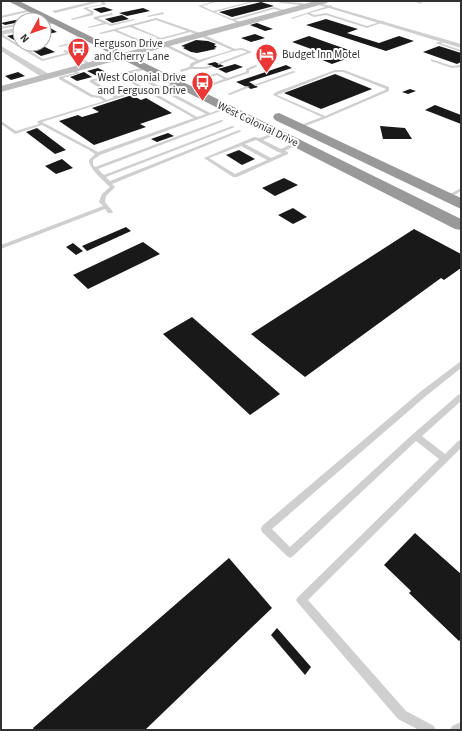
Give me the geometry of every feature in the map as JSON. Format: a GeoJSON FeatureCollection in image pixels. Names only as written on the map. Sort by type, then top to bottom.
{"type":"FeatureCollection","features":[{"type":"Feature","properties":{"kind":"highway","name":"West Colonial Drive"},"geometry":{"type":"LineString","coordinates":[[12,1],[54,22],[85,40],[177,83],[461,225]]}},
{"type":"Feature","properties":{"kind":"highway"},"geometry":{"type":"LineString","coordinates":[[39,4],[156,59]]}},
{"type":"Feature","properties":{"kind":"highway"},"geometry":{"type":"LineString","coordinates":[[27,8],[44,12],[55,11]]}},
{"type":"Feature","properties":{"kind":"highway","name":"West Colonial Drive"},"geometry":{"type":"LineString","coordinates":[[168,65],[186,69],[198,79],[212,85],[226,108]]}},
{"type":"Feature","properties":{"kind":"highway","name":"West Colonial Drive"},"geometry":{"type":"LineString","coordinates":[[226,108],[245,101]]}},
{"type":"Feature","properties":{"kind":"highway"},"geometry":{"type":"LineString","coordinates":[[226,108],[236,106],[248,108],[286,126],[299,127]]}},
{"type":"Feature","properties":{"kind":"highway","name":"West Colonial Drive"},"geometry":{"type":"LineString","coordinates":[[266,111],[461,204]]}},
{"type":"Feature","properties":{"kind":"highway"},"geometry":{"type":"LineString","coordinates":[[302,146],[318,150],[375,176],[383,177],[394,172]]}},
{"type":"Feature","properties":{"kind":"street"},"geometry":{"type":"LineString","coordinates":[[55,11],[101,1]]}},
{"type":"Feature","properties":{"kind":"street"},"geometry":{"type":"LineString","coordinates":[[1,89],[122,56],[162,42],[199,34],[236,22],[322,3],[461,46]]}},
{"type":"Feature","properties":{"kind":"street"},"geometry":{"type":"LineString","coordinates":[[1,34],[12,29]]}},
{"type":"Feature","properties":{"kind":"street"},"geometry":{"type":"LineString","coordinates":[[1,48],[46,76]]}},
{"type":"Feature","properties":{"kind":"street"},"geometry":{"type":"LineString","coordinates":[[1,58],[13,55]]}},
{"type":"Feature","properties":{"kind":"lane"},"geometry":{"type":"LineString","coordinates":[[72,19],[93,13],[84,8],[106,4],[101,1]]}},
{"type":"Feature","properties":{"kind":"lane"},"geometry":{"type":"LineString","coordinates":[[206,1],[196,3],[201,5],[218,1]]}},
{"type":"Feature","properties":{"kind":"lane"},"geometry":{"type":"LineString","coordinates":[[212,12],[256,1]]}},
{"type":"Feature","properties":{"kind":"lane"},"geometry":{"type":"LineString","coordinates":[[277,1],[286,4],[300,3],[309,5]]}},
{"type":"Feature","properties":{"kind":"lane"},"geometry":{"type":"LineString","coordinates":[[415,1],[421,2]]}},
{"type":"Feature","properties":{"kind":"lane"},"geometry":{"type":"LineString","coordinates":[[292,18],[307,13],[322,3]]}},
{"type":"Feature","properties":{"kind":"lane"},"geometry":{"type":"LineString","coordinates":[[201,5],[199,6],[200,8],[236,22]]}},
{"type":"Feature","properties":{"kind":"lane"},"geometry":{"type":"LineString","coordinates":[[1,17],[27,8]]}},
{"type":"Feature","properties":{"kind":"lane"},"geometry":{"type":"LineString","coordinates":[[112,14],[95,18],[111,25],[163,13]]}},
{"type":"Feature","properties":{"kind":"lane"},"geometry":{"type":"LineString","coordinates":[[307,13],[314,16],[326,14],[368,27],[383,22]]}},
{"type":"Feature","properties":{"kind":"lane"},"geometry":{"type":"LineString","coordinates":[[101,33],[156,19],[199,34],[235,50]]}},
{"type":"Feature","properties":{"kind":"lane"},"geometry":{"type":"LineString","coordinates":[[89,27],[106,23]]}},
{"type":"Feature","properties":{"kind":"lane"},"geometry":{"type":"LineString","coordinates":[[131,26],[199,60]]}},
{"type":"Feature","properties":{"kind":"lane"},"geometry":{"type":"LineString","coordinates":[[1,28],[12,27]]}},
{"type":"Feature","properties":{"kind":"lane"},"geometry":{"type":"LineString","coordinates":[[115,30],[145,43],[162,42],[190,31]]}},
{"type":"Feature","properties":{"kind":"lane"},"geometry":{"type":"LineString","coordinates":[[1,34],[12,42]]}},
{"type":"Feature","properties":{"kind":"lane"},"geometry":{"type":"LineString","coordinates":[[85,40],[58,47],[90,64]]}},
{"type":"Feature","properties":{"kind":"lane"},"geometry":{"type":"LineString","coordinates":[[444,41],[437,44],[461,51]]}},
{"type":"Feature","properties":{"kind":"lane"},"geometry":{"type":"LineString","coordinates":[[186,69],[199,60],[235,50],[242,49],[250,52],[249,54],[219,64]]}},
{"type":"Feature","properties":{"kind":"lane"},"geometry":{"type":"LineString","coordinates":[[29,52],[42,60],[69,53]]}},
{"type":"Feature","properties":{"kind":"lane"},"geometry":{"type":"LineString","coordinates":[[432,60],[452,67],[461,66]]}},
{"type":"Feature","properties":{"kind":"lane"},"geometry":{"type":"LineString","coordinates":[[186,69],[212,66]]}},
{"type":"Feature","properties":{"kind":"lane"},"geometry":{"type":"LineString","coordinates":[[212,85],[248,72],[247,70],[256,66]]}},
{"type":"Feature","properties":{"kind":"lane"},"geometry":{"type":"LineString","coordinates":[[118,98],[91,81],[146,68]]}},
{"type":"Feature","properties":{"kind":"lane"},"geometry":{"type":"LineString","coordinates":[[71,69],[78,73],[60,78],[92,96],[100,97],[107,101]]}},
{"type":"Feature","properties":{"kind":"lane"},"geometry":{"type":"LineString","coordinates":[[299,127],[325,117],[387,91],[388,88],[343,71],[335,71],[275,95],[325,117]]}},
{"type":"Feature","properties":{"kind":"lane"},"geometry":{"type":"LineString","coordinates":[[129,72],[209,114]]}},
{"type":"Feature","properties":{"kind":"lane"},"geometry":{"type":"LineString","coordinates":[[255,85],[294,72]]}},
{"type":"Feature","properties":{"kind":"lane"},"geometry":{"type":"LineString","coordinates":[[198,79],[217,74],[227,79]]}},
{"type":"Feature","properties":{"kind":"lane"},"geometry":{"type":"LineString","coordinates":[[119,75],[196,118]]}},
{"type":"Feature","properties":{"kind":"lane"},"geometry":{"type":"LineString","coordinates":[[150,92],[177,83]]}},
{"type":"Feature","properties":{"kind":"lane"},"geometry":{"type":"LineString","coordinates":[[94,169],[226,108],[248,88]]}},
{"type":"Feature","properties":{"kind":"lane"},"geometry":{"type":"LineString","coordinates":[[98,154],[83,144],[57,134],[39,122],[145,89]]}},
{"type":"Feature","properties":{"kind":"lane"},"geometry":{"type":"LineString","coordinates":[[110,212],[102,202],[104,194],[113,187],[94,169],[91,165],[91,160],[98,154],[226,108]]}},
{"type":"Feature","properties":{"kind":"lane"},"geometry":{"type":"LineString","coordinates":[[1,122],[15,133],[42,124]]}},
{"type":"Feature","properties":{"kind":"lane"},"geometry":{"type":"LineString","coordinates":[[103,177],[233,127]]}},
{"type":"Feature","properties":{"kind":"lane"},"geometry":{"type":"LineString","coordinates":[[110,183],[240,131]]}},
{"type":"Feature","properties":{"kind":"lane"},"geometry":{"type":"LineString","coordinates":[[259,140],[276,133]]}},
{"type":"Feature","properties":{"kind":"lane"},"geometry":{"type":"LineString","coordinates":[[256,138],[286,154],[235,176],[206,158],[241,144],[256,138]]}},
{"type":"Feature","properties":{"kind":"lane"},"geometry":{"type":"LineString","coordinates":[[241,144],[271,160]]}},
{"type":"Feature","properties":{"kind":"lane"},"geometry":{"type":"LineString","coordinates":[[280,150],[302,146]]}},
{"type":"Feature","properties":{"kind":"lane"},"geometry":{"type":"LineString","coordinates":[[447,198],[461,189]]}},
{"type":"Feature","properties":{"kind":"lane"},"geometry":{"type":"LineString","coordinates":[[1,247],[106,207]]}},
{"type":"Feature","properties":{"kind":"lane"},"geometry":{"type":"LineString","coordinates":[[461,364],[423,394],[265,529],[290,553],[416,436],[461,397]]}},
{"type":"Feature","properties":{"kind":"lane"},"geometry":{"type":"LineString","coordinates":[[416,436],[445,459]]}},
{"type":"Feature","properties":{"kind":"lane"},"geometry":{"type":"LineString","coordinates":[[430,730],[402,715],[301,600],[461,443]]}},
{"type":"Feature","properties":{"kind":"lane"},"geometry":{"type":"LineString","coordinates":[[456,730],[461,728]]}},
{"type":"Feature","properties":{"kind":"building"},"geometry":{"type":"Polygon","coordinates":[[[261,2],[274,6],[232,17],[219,12],[261,2]]]}},
{"type":"Feature","properties":{"kind":"building"},"geometry":{"type":"Polygon","coordinates":[[[104,7],[113,10],[101,13],[93,9],[104,7]]]}},
{"type":"Feature","properties":{"kind":"building"},"geometry":{"type":"Polygon","coordinates":[[[143,8],[150,11],[127,16],[119,13],[143,8]]]}},
{"type":"Feature","properties":{"kind":"building"},"geometry":{"type":"Polygon","coordinates":[[[122,15],[129,19],[112,23],[105,19],[122,15]]]}},
{"type":"Feature","properties":{"kind":"building"},"geometry":{"type":"Polygon","coordinates":[[[326,19],[358,29],[347,33],[379,43],[399,36],[414,41],[386,51],[306,25],[326,19]]]}},
{"type":"Feature","properties":{"kind":"building"},"geometry":{"type":"Polygon","coordinates":[[[12,21],[12,24],[5,25],[1,23],[12,21]]]}},
{"type":"Feature","properties":{"kind":"building"},"geometry":{"type":"Polygon","coordinates":[[[257,23],[273,29],[265,31],[250,25],[257,23]]]}},
{"type":"Feature","properties":{"kind":"building"},"geometry":{"type":"Polygon","coordinates":[[[52,29],[57,32],[52,33],[52,29]]]}},
{"type":"Feature","properties":{"kind":"building"},"geometry":{"type":"Polygon","coordinates":[[[255,34],[265,38],[251,42],[241,38],[255,34]]]}},
{"type":"Feature","properties":{"kind":"building"},"geometry":{"type":"Polygon","coordinates":[[[309,36],[360,54],[332,64],[315,57],[325,54],[292,42],[309,36]]]}},
{"type":"Feature","properties":{"kind":"building"},"geometry":{"type":"Polygon","coordinates":[[[196,40],[208,41],[216,44],[214,45],[217,47],[214,48],[216,49],[197,53],[191,52],[183,48],[185,47],[181,46],[196,40]]]}},
{"type":"Feature","properties":{"kind":"building"},"geometry":{"type":"Polygon","coordinates":[[[439,46],[461,53],[461,62],[457,64],[423,52],[439,46]]]}},
{"type":"Feature","properties":{"kind":"building"},"geometry":{"type":"Polygon","coordinates":[[[52,50],[55,52],[41,56],[35,52],[52,52],[52,50]]]}},
{"type":"Feature","properties":{"kind":"building"},"geometry":{"type":"Polygon","coordinates":[[[215,62],[224,66],[217,68],[207,64],[215,62]]]}},
{"type":"Feature","properties":{"kind":"building"},"geometry":{"type":"Polygon","coordinates":[[[235,64],[243,67],[226,73],[218,69],[235,64]]]}},
{"type":"Feature","properties":{"kind":"building","name":"Budget Inn Motel"},"geometry":{"type":"Polygon","coordinates":[[[286,65],[292,68],[249,82],[258,87],[251,89],[236,82],[286,65]]]}},
{"type":"Feature","properties":{"kind":"building"},"geometry":{"type":"Polygon","coordinates":[[[98,68],[108,73],[97,76],[87,71],[98,68]]]}},
{"type":"Feature","properties":{"kind":"building"},"geometry":{"type":"Polygon","coordinates":[[[18,72],[25,76],[11,80],[5,76],[18,72]]]}},
{"type":"Feature","properties":{"kind":"building"},"geometry":{"type":"Polygon","coordinates":[[[84,72],[92,77],[77,81],[70,77],[84,72]]]}},
{"type":"Feature","properties":{"kind":"building"},"geometry":{"type":"Polygon","coordinates":[[[335,74],[372,89],[321,109],[284,93],[335,74]]]}},
{"type":"Feature","properties":{"kind":"building"},"geometry":{"type":"Polygon","coordinates":[[[410,89],[416,91],[408,94],[402,92],[410,89]]]}},
{"type":"Feature","properties":{"kind":"building"},"geometry":{"type":"Polygon","coordinates":[[[132,95],[141,100],[146,98],[172,113],[140,124],[146,127],[94,145],[59,121],[78,115],[82,117],[99,112],[92,108],[132,95]]]}},
{"type":"Feature","properties":{"kind":"building"},"geometry":{"type":"Polygon","coordinates":[[[435,105],[461,115],[461,124],[425,110],[435,105]]]}},
{"type":"Feature","properties":{"kind":"building"},"geometry":{"type":"Polygon","coordinates":[[[380,126],[405,128],[412,139],[383,139],[380,126]]]}},
{"type":"Feature","properties":{"kind":"building"},"geometry":{"type":"Polygon","coordinates":[[[37,128],[66,150],[55,154],[26,132],[37,128]]]}},
{"type":"Feature","properties":{"kind":"building"},"geometry":{"type":"Polygon","coordinates":[[[168,133],[174,136],[157,142],[151,139],[168,133]]]}},
{"type":"Feature","properties":{"kind":"building"},"geometry":{"type":"Polygon","coordinates":[[[239,150],[255,159],[242,165],[226,155],[239,150]]]}},
{"type":"Feature","properties":{"kind":"building"},"geometry":{"type":"Polygon","coordinates":[[[62,159],[73,168],[56,174],[45,166],[62,159]]]}},
{"type":"Feature","properties":{"kind":"building"},"geometry":{"type":"Polygon","coordinates":[[[284,178],[298,185],[275,196],[262,188],[284,178]]]}},
{"type":"Feature","properties":{"kind":"building"},"geometry":{"type":"Polygon","coordinates":[[[293,208],[307,217],[293,224],[278,215],[293,208]]]}},
{"type":"Feature","properties":{"kind":"building"},"geometry":{"type":"Polygon","coordinates":[[[126,227],[131,231],[87,251],[82,246],[126,227]]]}},
{"type":"Feature","properties":{"kind":"building"},"geometry":{"type":"Polygon","coordinates":[[[414,229],[461,254],[461,268],[444,280],[441,278],[305,377],[251,334],[414,229]]]}},
{"type":"Feature","properties":{"kind":"building"},"geometry":{"type":"Polygon","coordinates":[[[143,242],[160,254],[88,289],[73,275],[143,242]]]}},
{"type":"Feature","properties":{"kind":"building"},"geometry":{"type":"Polygon","coordinates":[[[73,243],[83,251],[76,255],[66,247],[73,243]]]}},
{"type":"Feature","properties":{"kind":"building"},"geometry":{"type":"Polygon","coordinates":[[[192,317],[280,394],[250,415],[163,334],[192,317]]]}},
{"type":"Feature","properties":{"kind":"building"},"geometry":{"type":"Polygon","coordinates":[[[415,533],[461,574],[461,639],[459,641],[409,593],[411,591],[384,565],[415,533]]]}},
{"type":"Feature","properties":{"kind":"building"},"geometry":{"type":"Polygon","coordinates":[[[229,558],[272,608],[145,730],[34,730],[33,728],[229,558]]]}},
{"type":"Feature","properties":{"kind":"building"},"geometry":{"type":"Polygon","coordinates":[[[277,628],[311,667],[305,675],[271,635],[277,628]]]}},
{"type":"Feature","properties":{"kind":"place","name":"Ferguson Drive and Cherry Lane"},"geometry":{"type":"Point","coordinates":[79,68]}},
{"type":"Feature","properties":{"kind":"place","name":"Budget Inn Motel"},"geometry":{"type":"Point","coordinates":[266,74]}},
{"type":"Feature","properties":{"kind":"place","name":"West Colonial Drive and Ferguson Drive"},"geometry":{"type":"Point","coordinates":[202,102]}}]}
